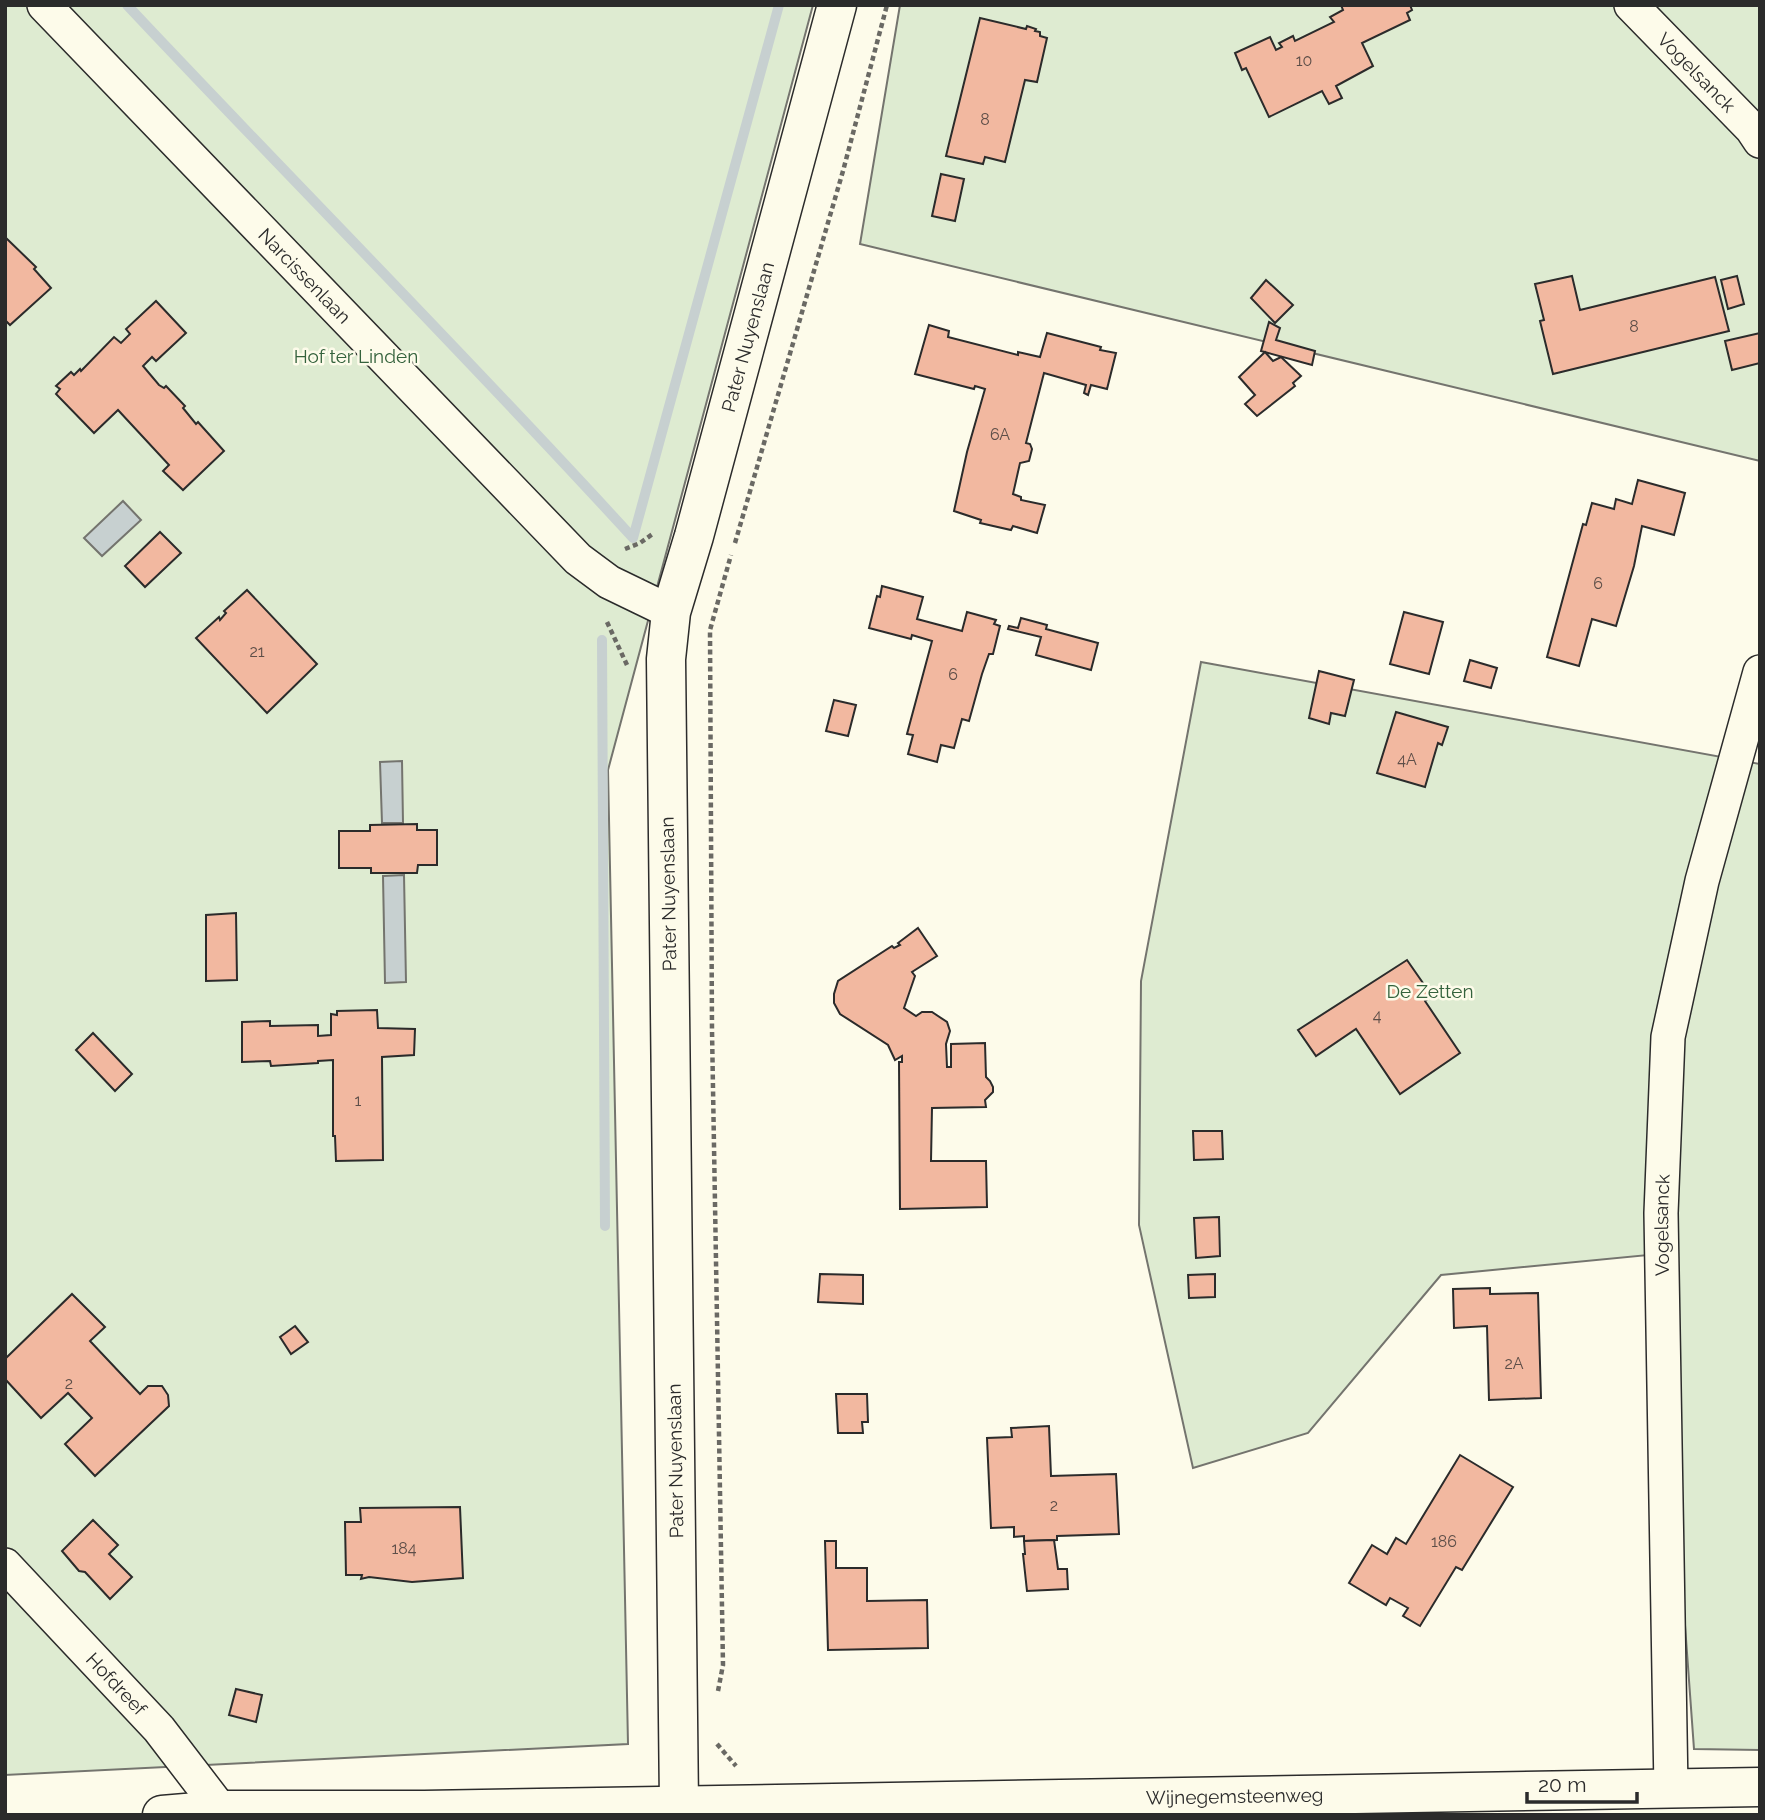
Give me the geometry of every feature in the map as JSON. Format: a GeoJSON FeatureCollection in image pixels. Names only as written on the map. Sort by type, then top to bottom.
{"type":"FeatureCollection","features":[{"type":"Feature","properties":{"kind":"street","name":"Narcissenlaan"},"geometry":{"type":"LineString","coordinates":[[44,5],[578,559],[609,582],[671,612]]}},
{"type":"Feature","properties":{"kind":"street","name":"Pater Nuyenslaan"},"geometry":{"type":"LineString","coordinates":[[679,1805],[665,689],[671,612],[698,523],[838,5]]}},
{"type":"Feature","properties":{"kind":"street","name":"Vogelsanck"},"geometry":{"type":"LineString","coordinates":[[1632,5],[1752,129],[1760,141]]}},
{"type":"Feature","properties":{"kind":"street","name":"Vogelsanck"},"geometry":{"type":"LineString","coordinates":[[1671,1789],[1661,1213],[1668,1037],[1702,881],[1760,672]]}},
{"type":"Feature","properties":{"kind":"street","name":"Hofdreef"},"geometry":{"type":"LineString","coordinates":[[5,1565],[159,1729],[220,1810]]}},
{"type":"Feature","properties":{"kind":"street","name":"Wijnegemsteenweg"},"geometry":{"type":"LineString","coordinates":[[162,1815],[220,1810],[424,1810],[741,1804],[1160,1806],[1760,1787]]}},
{"type":"Feature","properties":{"kind":"path"},"geometry":{"type":"LineString","coordinates":[[717,1698],[723,1665],[713,1057],[710,630],[839,184],[887,5]]}},
{"type":"Feature","properties":{"kind":"path"},"geometry":{"type":"LineString","coordinates":[[715,1742],[743,1777],[741,1804]]}},
{"type":"Feature","properties":{"kind":"green space","name":"Hof ter Linden"},"geometry":{"type":"Polygon","coordinates":[[[5,5],[813,5],[608,770],[628,1744],[5,1775],[5,5]]]}},
{"type":"Feature","properties":{"kind":"green space"},"geometry":{"type":"Polygon","coordinates":[[[900,5],[1760,5],[1760,461],[860,244],[900,5]]]}},
{"type":"Feature","properties":{"kind":"green space","name":"De Zetten"},"geometry":{"type":"Polygon","coordinates":[[[1201,662],[1760,764],[1760,1750],[1694,1749],[1658,1254],[1441,1275],[1308,1433],[1193,1468],[1139,1225],[1141,981],[1201,662]]]}},
{"type":"Feature","properties":{"kind":"shaded area"},"geometry":{"type":"Polygon","coordinates":[[[123,501],[141,520],[102,556],[84,538],[123,501]]]}},
{"type":"Feature","properties":{"kind":"shaded area"},"geometry":{"type":"Polygon","coordinates":[[[402,761],[403,823],[382,823],[380,762],[402,761]]]}},
{"type":"Feature","properties":{"kind":"shaded area"},"geometry":{"type":"Polygon","coordinates":[[[404,875],[406,982],[385,983],[383,876],[404,875]]]}},
{"type":"Feature","properties":{"kind":"building"},"geometry":{"type":"Polygon","coordinates":[[[1341,5],[1410,5],[1412,10],[1407,13],[1410,20],[1362,43],[1373,66],[1336,86],[1342,98],[1329,104],[1322,91],[1269,117],[1246,68],[1242,70],[1235,53],[1270,37],[1276,50],[1282,47],[1279,43],[1293,36],[1295,41],[1334,22],[1330,17],[1343,10],[1341,5]]]}},
{"type":"Feature","properties":{"kind":"building"},"geometry":{"type":"Polygon","coordinates":[[[980,18],[1026,29],[1027,26],[1047,38],[1037,82],[1025,80],[1005,162],[985,157],[983,164],[946,156],[980,18]]]}},
{"type":"Feature","properties":{"kind":"building"},"geometry":{"type":"Polygon","coordinates":[[[941,174],[964,179],[955,221],[932,216],[941,174]]]}},
{"type":"Feature","properties":{"kind":"building"},"geometry":{"type":"Polygon","coordinates":[[[5,237],[36,267],[34,269],[51,288],[10,325],[5,320],[5,237]]]}},
{"type":"Feature","properties":{"kind":"building"},"geometry":{"type":"Polygon","coordinates":[[[1572,276],[1580,310],[1715,277],[1729,331],[1553,374],[1540,321],[1544,320],[1535,284],[1572,276]]]}},
{"type":"Feature","properties":{"kind":"building"},"geometry":{"type":"Polygon","coordinates":[[[1737,276],[1744,304],[1728,309],[1721,280],[1737,276]]]}},
{"type":"Feature","properties":{"kind":"building"},"geometry":{"type":"Polygon","coordinates":[[[1266,280],[1293,305],[1275,323],[1251,298],[1266,280]]]}},
{"type":"Feature","properties":{"kind":"building"},"geometry":{"type":"Polygon","coordinates":[[[156,301],[186,333],[156,361],[152,357],[143,366],[159,385],[164,388],[166,386],[185,406],[183,408],[196,424],[198,422],[224,451],[183,490],[163,471],[169,465],[118,410],[94,433],[56,394],[60,389],[56,386],[71,372],[74,375],[80,369],[81,371],[114,337],[121,343],[130,334],[126,329],[156,301]]]}},
{"type":"Feature","properties":{"kind":"building"},"geometry":{"type":"Polygon","coordinates":[[[1269,322],[1280,328],[1276,340],[1315,351],[1312,365],[1261,351],[1269,322]]]}},
{"type":"Feature","properties":{"kind":"building"},"geometry":{"type":"Polygon","coordinates":[[[929,325],[949,331],[948,337],[1018,355],[1018,352],[1040,357],[1047,333],[1116,353],[1107,389],[1091,385],[1088,395],[1084,393],[1086,385],[1044,373],[1026,443],[1030,444],[1032,449],[1029,461],[1020,463],[1013,494],[1021,497],[1021,500],[1045,505],[1037,533],[1013,526],[1011,530],[980,523],[981,520],[954,511],[985,389],[975,386],[974,389],[915,374],[929,325]]]}},
{"type":"Feature","properties":{"kind":"building"},"geometry":{"type":"Polygon","coordinates":[[[1760,333],[1760,363],[1732,370],[1725,341],[1760,333]]]}},
{"type":"Feature","properties":{"kind":"building"},"geometry":{"type":"Polygon","coordinates":[[[1265,352],[1273,361],[1281,357],[1301,376],[1293,383],[1295,386],[1257,416],[1245,404],[1255,395],[1239,377],[1265,352]]]}},
{"type":"Feature","properties":{"kind":"building"},"geometry":{"type":"Polygon","coordinates":[[[1638,480],[1685,493],[1674,535],[1642,526],[1634,566],[1616,626],[1592,619],[1579,666],[1547,657],[1583,524],[1586,525],[1592,503],[1614,509],[1616,499],[1632,504],[1638,480]]]}},
{"type":"Feature","properties":{"kind":"building"},"geometry":{"type":"Polygon","coordinates":[[[160,532],[181,553],[145,587],[125,566],[160,532]]]}},
{"type":"Feature","properties":{"kind":"building"},"geometry":{"type":"Polygon","coordinates":[[[882,586],[923,597],[917,619],[962,631],[967,612],[996,620],[994,624],[1000,626],[993,654],[989,654],[982,674],[969,721],[962,719],[954,748],[941,745],[937,762],[908,754],[913,735],[907,734],[932,641],[912,635],[911,639],[869,628],[882,586]]]}},
{"type":"Feature","properties":{"kind":"building"},"geometry":{"type":"Polygon","coordinates":[[[247,590],[317,664],[267,713],[196,638],[219,617],[220,620],[226,613],[224,611],[247,590]]]}},
{"type":"Feature","properties":{"kind":"building"},"geometry":{"type":"Polygon","coordinates":[[[1404,612],[1443,622],[1429,674],[1390,664],[1404,612]]]}},
{"type":"Feature","properties":{"kind":"building"},"geometry":{"type":"Polygon","coordinates":[[[1021,618],[1047,625],[1046,629],[1098,643],[1091,670],[1036,655],[1041,637],[1008,629],[1009,626],[1018,628],[1021,618]]]}},
{"type":"Feature","properties":{"kind":"building"},"geometry":{"type":"Polygon","coordinates":[[[1470,660],[1497,668],[1491,688],[1464,681],[1470,660]]]}},
{"type":"Feature","properties":{"kind":"building"},"geometry":{"type":"Polygon","coordinates":[[[1319,671],[1354,680],[1345,716],[1331,713],[1329,724],[1309,718],[1319,671]]]}},
{"type":"Feature","properties":{"kind":"building"},"geometry":{"type":"Polygon","coordinates":[[[834,700],[856,705],[848,736],[826,731],[834,700]]]}},
{"type":"Feature","properties":{"kind":"building"},"geometry":{"type":"Polygon","coordinates":[[[1396,712],[1448,727],[1442,745],[1438,743],[1425,787],[1377,773],[1396,712]]]}},
{"type":"Feature","properties":{"kind":"building"},"geometry":{"type":"Polygon","coordinates":[[[417,824],[417,830],[437,830],[437,865],[418,865],[417,873],[371,873],[371,868],[339,868],[339,831],[370,831],[370,825],[417,824]]]}},
{"type":"Feature","properties":{"kind":"building"},"geometry":{"type":"Polygon","coordinates":[[[236,913],[237,980],[206,981],[206,915],[236,913]]]}},
{"type":"Feature","properties":{"kind":"building"},"geometry":{"type":"Polygon","coordinates":[[[918,928],[937,956],[912,972],[915,976],[904,1008],[916,1016],[922,1012],[932,1012],[947,1022],[950,1031],[946,1044],[947,1067],[951,1067],[951,1044],[985,1043],[986,1077],[993,1087],[993,1092],[985,1100],[986,1107],[932,1108],[931,1161],[986,1161],[987,1207],[900,1209],[899,1062],[902,1062],[902,1056],[895,1060],[888,1045],[840,1014],[834,1003],[838,981],[892,946],[894,948],[900,945],[898,943],[918,928]]]}},
{"type":"Feature","properties":{"kind":"building"},"geometry":{"type":"Polygon","coordinates":[[[1407,960],[1432,996],[1425,1001],[1460,1053],[1400,1094],[1356,1029],[1316,1056],[1298,1030],[1407,960]]]}},
{"type":"Feature","properties":{"kind":"building"},"geometry":{"type":"Polygon","coordinates":[[[377,1010],[378,1028],[415,1029],[414,1055],[382,1057],[383,1160],[336,1161],[333,1136],[333,1060],[271,1066],[270,1061],[242,1062],[242,1022],[270,1021],[270,1026],[318,1025],[318,1036],[331,1035],[331,1014],[337,1015],[337,1011],[377,1010]]]}},
{"type":"Feature","properties":{"kind":"building"},"geometry":{"type":"Polygon","coordinates":[[[93,1033],[132,1074],[115,1091],[76,1050],[93,1033]]]}},
{"type":"Feature","properties":{"kind":"building"},"geometry":{"type":"Polygon","coordinates":[[[1193,1131],[1222,1131],[1223,1159],[1194,1160],[1193,1131]]]}},
{"type":"Feature","properties":{"kind":"building"},"geometry":{"type":"Polygon","coordinates":[[[1219,1217],[1220,1256],[1196,1258],[1194,1218],[1219,1217]]]}},
{"type":"Feature","properties":{"kind":"building"},"geometry":{"type":"Polygon","coordinates":[[[820,1274],[863,1275],[863,1304],[818,1302],[820,1274]]]}},
{"type":"Feature","properties":{"kind":"building"},"geometry":{"type":"Polygon","coordinates":[[[1215,1274],[1215,1297],[1189,1298],[1188,1275],[1215,1274]]]}},
{"type":"Feature","properties":{"kind":"building"},"geometry":{"type":"Polygon","coordinates":[[[1490,1288],[1490,1294],[1538,1293],[1541,1398],[1489,1400],[1487,1326],[1454,1328],[1453,1289],[1490,1288]]]}},
{"type":"Feature","properties":{"kind":"building"},"geometry":{"type":"Polygon","coordinates":[[[72,1294],[105,1327],[90,1341],[140,1394],[148,1386],[162,1386],[168,1395],[169,1406],[95,1476],[65,1444],[92,1418],[68,1393],[41,1418],[5,1379],[5,1359],[72,1294]]]}},
{"type":"Feature","properties":{"kind":"building"},"geometry":{"type":"Polygon","coordinates":[[[295,1326],[308,1342],[291,1354],[280,1337],[295,1326]]]}},
{"type":"Feature","properties":{"kind":"building"},"geometry":{"type":"Polygon","coordinates":[[[836,1394],[867,1394],[868,1422],[862,1422],[863,1433],[838,1433],[836,1394]]]}},
{"type":"Feature","properties":{"kind":"building"},"geometry":{"type":"Polygon","coordinates":[[[1049,1426],[1051,1476],[1116,1474],[1119,1534],[1057,1536],[1057,1540],[1024,1541],[1024,1536],[1014,1537],[1014,1527],[991,1528],[987,1438],[1012,1437],[1011,1428],[1049,1426]]]}},
{"type":"Feature","properties":{"kind":"building"},"geometry":{"type":"Polygon","coordinates":[[[1460,1455],[1513,1487],[1462,1570],[1456,1567],[1420,1626],[1403,1616],[1408,1608],[1390,1598],[1386,1605],[1349,1583],[1372,1545],[1387,1554],[1396,1538],[1406,1544],[1460,1455]]]}},
{"type":"Feature","properties":{"kind":"building"},"geometry":{"type":"Polygon","coordinates":[[[460,1507],[463,1578],[412,1582],[369,1577],[361,1579],[362,1575],[346,1575],[345,1522],[361,1522],[360,1508],[460,1507]]]}},
{"type":"Feature","properties":{"kind":"building"},"geometry":{"type":"Polygon","coordinates":[[[93,1520],[118,1545],[109,1554],[132,1577],[110,1599],[85,1572],[79,1571],[62,1551],[93,1520]]]}},
{"type":"Feature","properties":{"kind":"building"},"geometry":{"type":"Polygon","coordinates":[[[1054,1540],[1058,1569],[1067,1569],[1068,1589],[1027,1591],[1024,1541],[1054,1540]]]}},
{"type":"Feature","properties":{"kind":"building"},"geometry":{"type":"Polygon","coordinates":[[[825,1541],[836,1541],[836,1568],[867,1568],[867,1601],[927,1600],[928,1648],[828,1650],[825,1541]]]}},
{"type":"Feature","properties":{"kind":"building"},"geometry":{"type":"Polygon","coordinates":[[[236,1689],[262,1695],[256,1722],[229,1715],[236,1689]]]}},
{"type":"Feature","properties":{"kind":"waterway"},"geometry":{"type":"LineString","coordinates":[[127,5],[633,538],[779,5]]}},
{"type":"Feature","properties":{"kind":"waterway"},"geometry":{"type":"LineString","coordinates":[[602,640],[605,1226]]}}]}
